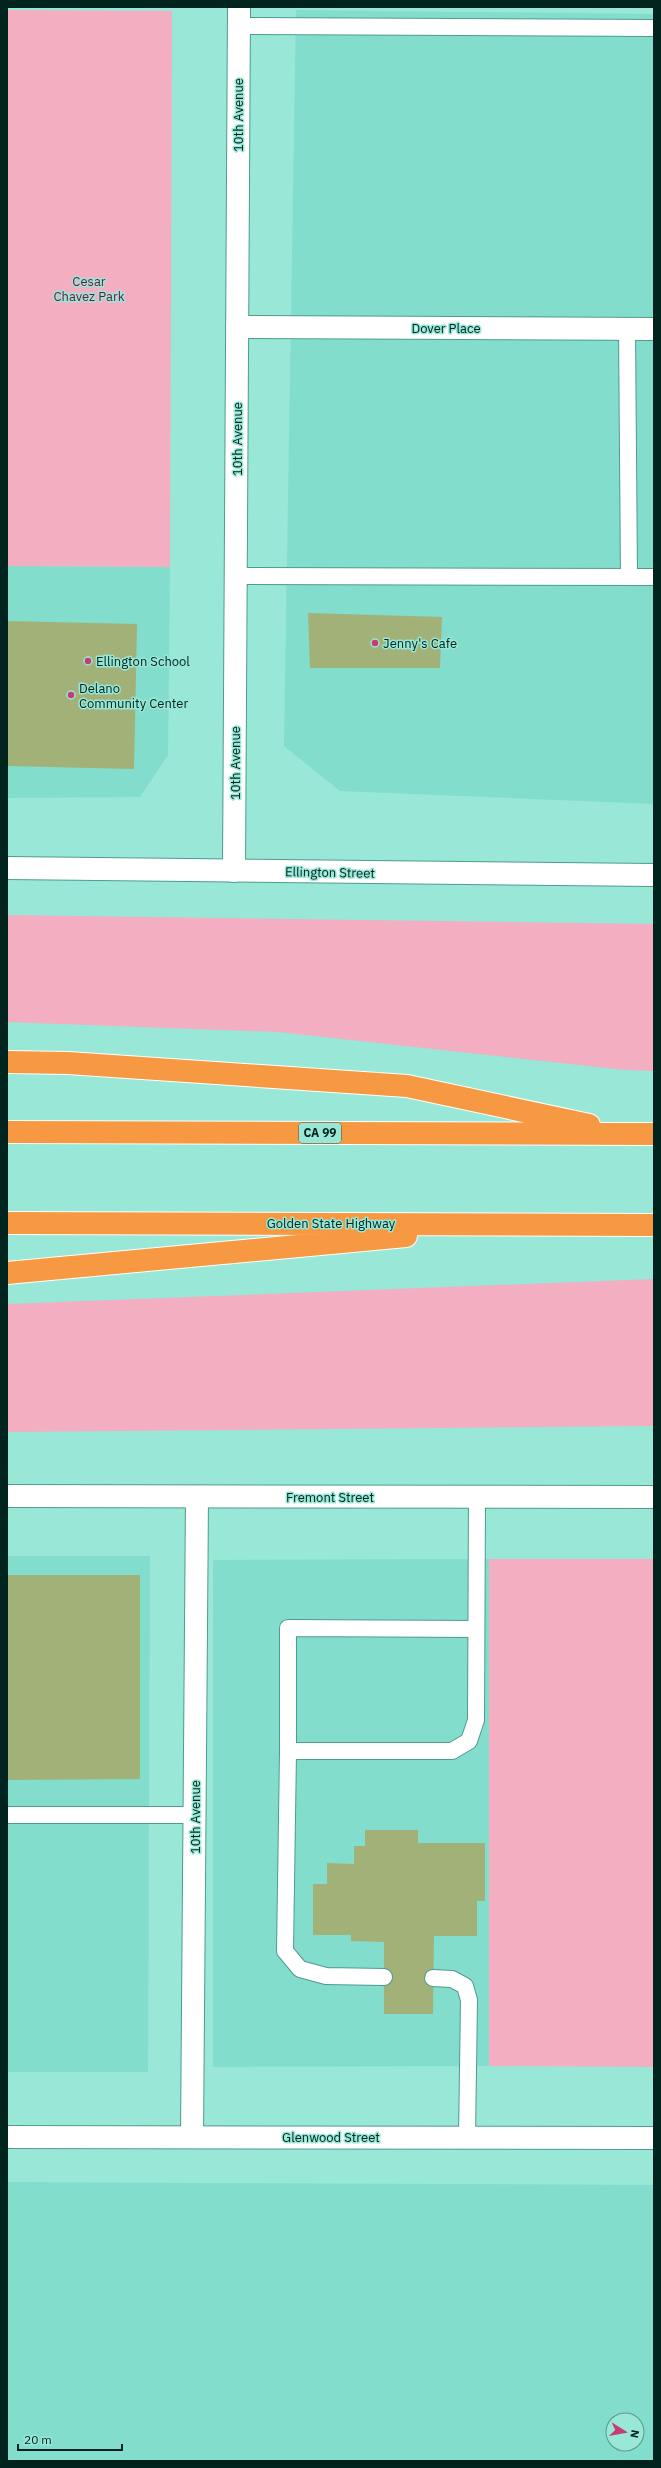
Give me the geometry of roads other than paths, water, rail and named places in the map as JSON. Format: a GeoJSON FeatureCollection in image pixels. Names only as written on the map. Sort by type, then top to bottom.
{"type":"FeatureCollection","features":[{"type":"Feature","properties":{"kind":"highway"},"geometry":{"type":"LineString","coordinates":[[7,1062],[68,1063],[407,1086],[644,1134]]}},
{"type":"Feature","properties":{"kind":"highway","name":"CA 99"},"geometry":{"type":"LineString","coordinates":[[7,1132],[644,1134]]}},
{"type":"Feature","properties":{"kind":"highway","name":"Golden State Highway"},"geometry":{"type":"LineString","coordinates":[[7,1223],[537,1223],[654,1225]]}},
{"type":"Feature","properties":{"kind":"highway"},"geometry":{"type":"LineString","coordinates":[[7,1273],[537,1223]]}},
{"type":"Feature","properties":{"kind":"street","name":"10th Avenue"},"geometry":{"type":"LineString","coordinates":[[234,870],[239,16]]}},
{"type":"Feature","properties":{"kind":"street","name":"Dover Place"},"geometry":{"type":"LineString","coordinates":[[237,327],[654,329]]}},
{"type":"Feature","properties":{"kind":"street","name":"Ellington Street"},"geometry":{"type":"LineString","coordinates":[[7,868],[654,875]]}},
{"type":"Feature","properties":{"kind":"street","name":"Fremont Street"},"geometry":{"type":"LineString","coordinates":[[7,1496],[654,1497]]}},
{"type":"Feature","properties":{"kind":"street","name":"10th Avenue"},"geometry":{"type":"LineString","coordinates":[[192,2137],[197,1497]]}},
{"type":"Feature","properties":{"kind":"street","name":"Glenwood Street"},"geometry":{"type":"LineString","coordinates":[[7,2137],[654,2138]]}},
{"type":"Feature","properties":{"kind":"lane"},"geometry":{"type":"LineString","coordinates":[[239,16],[654,28]]}},
{"type":"Feature","properties":{"kind":"lane"},"geometry":{"type":"LineString","coordinates":[[627,329],[629,577]]}},
{"type":"Feature","properties":{"kind":"lane"},"geometry":{"type":"LineString","coordinates":[[236,576],[654,577]]}},
{"type":"Feature","properties":{"kind":"lane"},"geometry":{"type":"LineString","coordinates":[[288,1751],[452,1751],[469,1740],[476,1720],[477,1497]]}},
{"type":"Feature","properties":{"kind":"lane"},"geometry":{"type":"LineString","coordinates":[[384,1977],[326,1976],[300,1969],[285,1951],[288,1628],[476,1629]]}},
{"type":"Feature","properties":{"kind":"lane"},"geometry":{"type":"LineString","coordinates":[[7,1815],[194,1815]]}},
{"type":"Feature","properties":{"kind":"lane"},"geometry":{"type":"LineString","coordinates":[[433,1978],[452,1979],[465,1986],[469,2000],[466,2138]]}},
{"type":"Feature","properties":{"kind":"place","name":"Jenny's Cafe"},"geometry":{"type":"Point","coordinates":[375,643]}},
{"type":"Feature","properties":{"kind":"place","name":"Ellington School"},"geometry":{"type":"Point","coordinates":[88,661]}},
{"type":"Feature","properties":{"kind":"place","name":"Delano Community Center"},"geometry":{"type":"Point","coordinates":[71,695]}},
{"type":"Feature","properties":{"kind":"park label","name":"Cesar Chavez Park"},"geometry":{"type":"Point","coordinates":[89,288]}}]}
